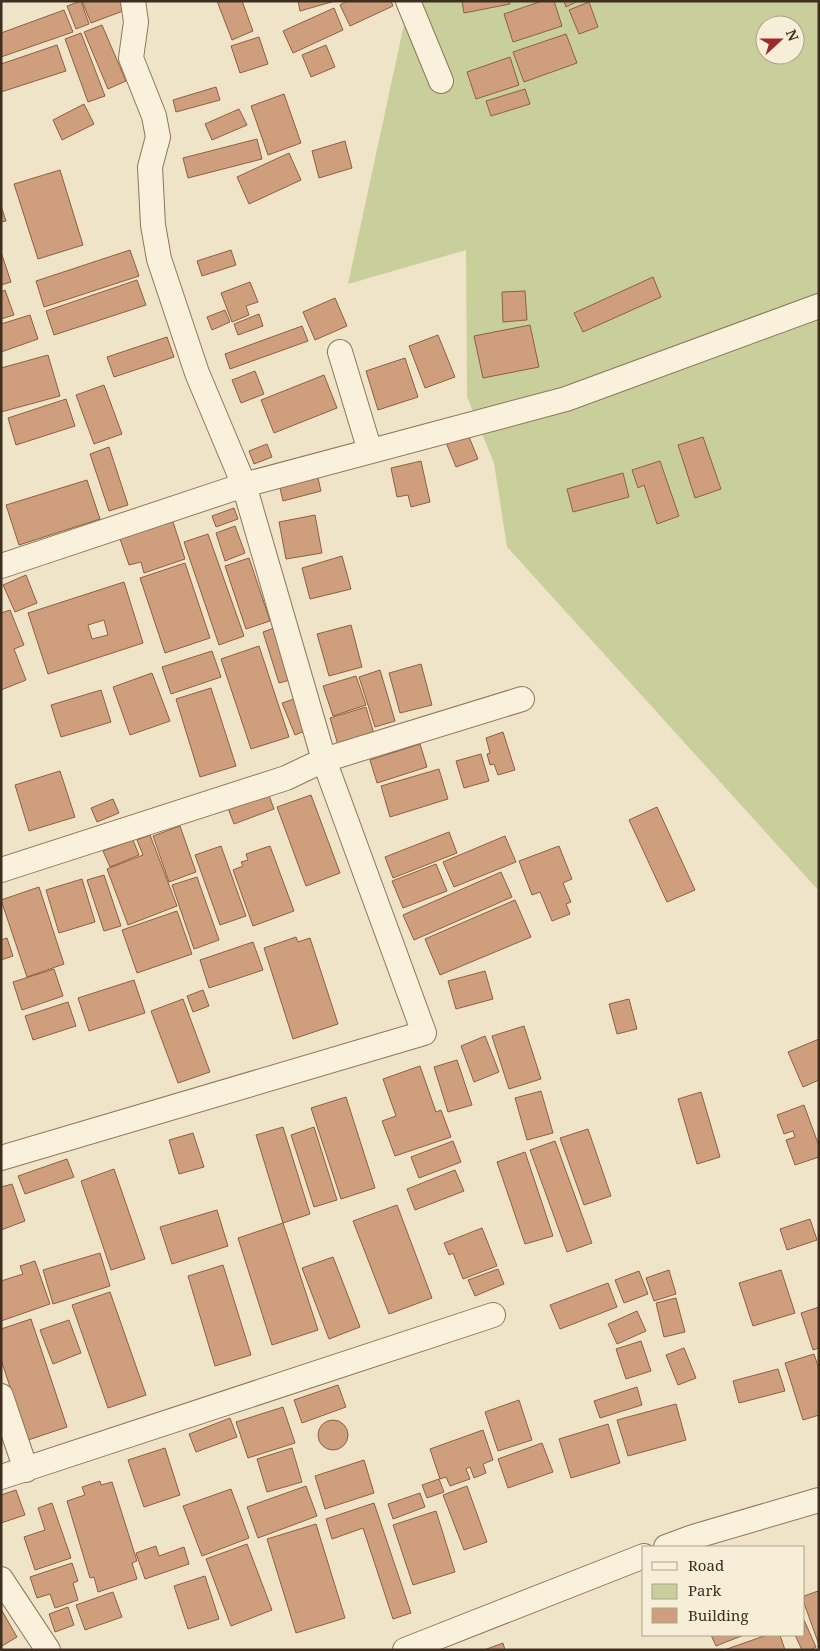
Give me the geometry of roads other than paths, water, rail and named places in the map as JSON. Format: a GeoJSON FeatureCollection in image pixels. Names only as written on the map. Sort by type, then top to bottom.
{"type":"FeatureCollection","features":[{"type":"Feature","properties":{"kind":"street"},"geometry":{"type":"LineString","coordinates":[[1,1158],[424,1033],[324,760],[244,485],[197,373],[159,259],[153,225],[150,167],[158,137],[154,116],[131,58],[136,22],[133,1]]}},
{"type":"Feature","properties":{"kind":"street"},"geometry":{"type":"LineString","coordinates":[[408,1],[441,81]]}},
{"type":"Feature","properties":{"kind":"street"},"geometry":{"type":"LineString","coordinates":[[1,566],[244,485],[566,399],[819,306]]}},
{"type":"Feature","properties":{"kind":"street"},"geometry":{"type":"LineString","coordinates":[[340,352],[370,451]]}},
{"type":"Feature","properties":{"kind":"street"},"geometry":{"type":"LineString","coordinates":[[1,870],[286,778],[324,760],[522,700]]}},
{"type":"Feature","properties":{"kind":"street"},"geometry":{"type":"LineString","coordinates":[[1,1477],[493,1315]]}},
{"type":"Feature","properties":{"kind":"street"},"geometry":{"type":"LineString","coordinates":[[1,1396],[26,1470]]}},
{"type":"Feature","properties":{"kind":"street"},"geometry":{"type":"LineString","coordinates":[[669,1546],[819,1500]]}},
{"type":"Feature","properties":{"kind":"street"},"geometry":{"type":"LineString","coordinates":[[405,1650],[642,1557]]}},
{"type":"Feature","properties":{"kind":"street"},"geometry":{"type":"LineString","coordinates":[[1,1579],[48,1650]]}}]}
